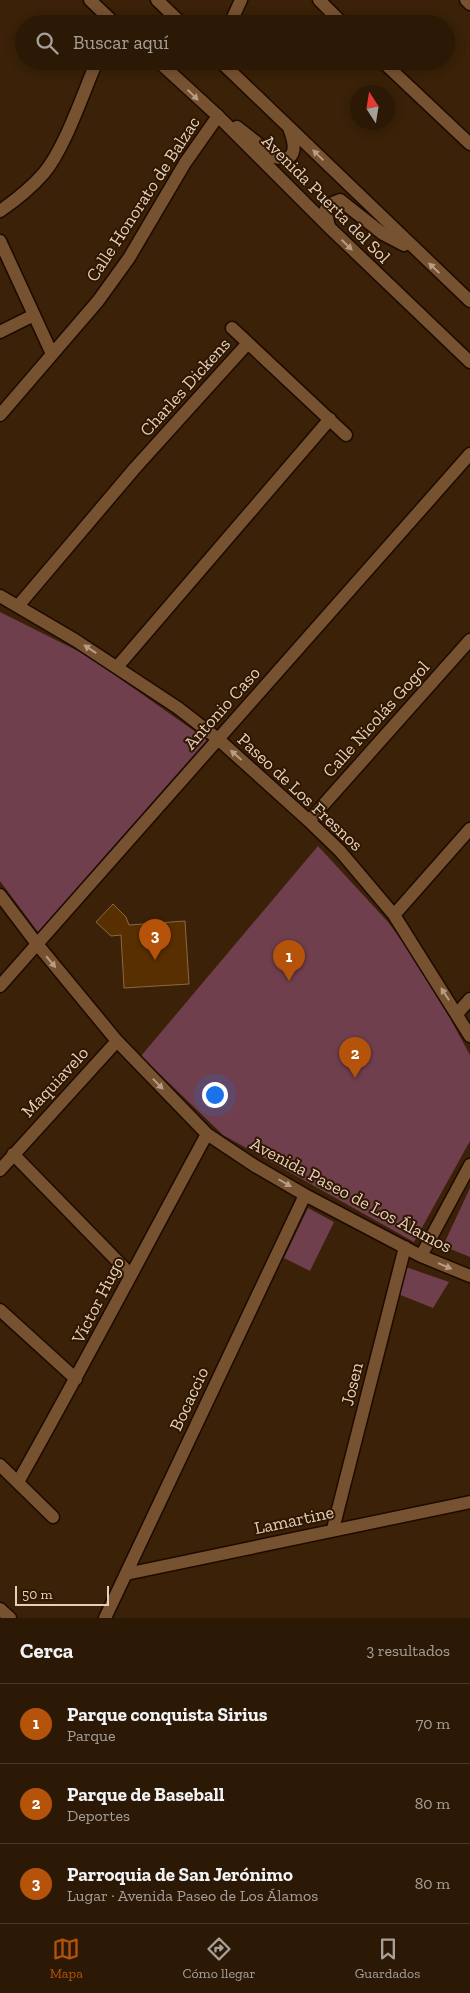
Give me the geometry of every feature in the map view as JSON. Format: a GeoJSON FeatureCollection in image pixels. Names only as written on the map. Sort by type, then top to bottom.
{"type":"FeatureCollection","features":[{"type":"Feature","properties":{"kind":"street"},"geometry":{"type":"LineString","coordinates":[[90,0],[106,15]]}},
{"type":"Feature","properties":{"kind":"street"},"geometry":{"type":"LineString","coordinates":[[157,0],[173,15]]}},
{"type":"Feature","properties":{"kind":"street"},"geometry":{"type":"LineString","coordinates":[[234,15],[242,0]]}},
{"type":"Feature","properties":{"kind":"street"},"geometry":{"type":"LineString","coordinates":[[319,0],[335,15]]}},
{"type":"Feature","properties":{"kind":"street"},"geometry":{"type":"LineString","coordinates":[[466,0],[470,4]]}},
{"type":"Feature","properties":{"kind":"street"},"geometry":{"type":"LineString","coordinates":[[0,211],[25,193],[45,172],[57,151],[93,70]]}},
{"type":"Feature","properties":{"kind":"street","name":"Avenida Puerta del Sol"},"geometry":{"type":"LineString","coordinates":[[168,70],[218,116],[330,228],[470,362]]}},
{"type":"Feature","properties":{"kind":"street","name":"Avenida Puerta del Sol"},"geometry":{"type":"LineString","coordinates":[[229,70],[470,301]]}},
{"type":"Feature","properties":{"kind":"street"},"geometry":{"type":"LineString","coordinates":[[392,70],[470,144]]}},
{"type":"Feature","properties":{"kind":"street"},"geometry":{"type":"LineString","coordinates":[[218,116],[246,133],[275,157],[282,159],[289,157],[294,152],[295,145],[288,126]]}},
{"type":"Feature","properties":{"kind":"street","name":"Calle Honorato de Balzac"},"geometry":{"type":"LineString","coordinates":[[0,415],[98,301],[130,258],[185,163],[218,116]]}},
{"type":"Feature","properties":{"kind":"street"},"geometry":{"type":"LineString","coordinates":[[330,228],[325,211],[328,204],[340,200],[383,234],[413,248]]}},
{"type":"Feature","properties":{"kind":"street"},"geometry":{"type":"LineString","coordinates":[[0,241],[52,354]]}},
{"type":"Feature","properties":{"kind":"street"},"geometry":{"type":"LineString","coordinates":[[0,332],[34,315]]}},
{"type":"Feature","properties":{"kind":"street"},"geometry":{"type":"LineString","coordinates":[[232,328],[248,342]]}},
{"type":"Feature","properties":{"kind":"street","name":"Charles Dickens"},"geometry":{"type":"LineString","coordinates":[[18,606],[135,468],[248,342],[346,435]]}},
{"type":"Feature","properties":{"kind":"street"},"geometry":{"type":"LineString","coordinates":[[116,667],[330,419]]}},
{"type":"Feature","properties":{"kind":"street","name":"Antonio Caso"},"geometry":{"type":"LineString","coordinates":[[0,986],[470,454]]}},
{"type":"Feature","properties":{"kind":"street","name":"Paseo de Los Fresnos"},"geometry":{"type":"LineString","coordinates":[[0,596],[116,667],[218,739],[309,821],[340,851],[394,915],[470,1036]]}},
{"type":"Feature","properties":{"kind":"street","name":"Calle Nicolás Gogol"},"geometry":{"type":"LineString","coordinates":[[309,821],[470,640]]}},
{"type":"Feature","properties":{"kind":"street"},"geometry":{"type":"LineString","coordinates":[[394,915],[470,829]]}},
{"type":"Feature","properties":{"kind":"street","name":"Avenida Paseo de Los Álamos"},"geometry":{"type":"LineString","coordinates":[[0,895],[37,944],[117,1041],[207,1134],[255,1166],[305,1195],[421,1256],[470,1276]]}},
{"type":"Feature","properties":{"kind":"street"},"geometry":{"type":"LineString","coordinates":[[457,1014],[470,999]]}},
{"type":"Feature","properties":{"kind":"street","name":"Maquiavelo"},"geometry":{"type":"LineString","coordinates":[[0,1170],[117,1041]]}},
{"type":"Feature","properties":{"kind":"street","name":"Víctor Hugo"},"geometry":{"type":"LineString","coordinates":[[18,1482],[76,1379],[130,1274],[207,1134]]}},
{"type":"Feature","properties":{"kind":"street"},"geometry":{"type":"LineString","coordinates":[[13,1154],[130,1274]]}},
{"type":"Feature","properties":{"kind":"street"},"geometry":{"type":"LineString","coordinates":[[421,1256],[470,1165]]}},
{"type":"Feature","properties":{"kind":"street","name":"Bocaccio"},"geometry":{"type":"LineString","coordinates":[[105,1618],[305,1195]]}},
{"type":"Feature","properties":{"kind":"street","name":"Josen"},"geometry":{"type":"LineString","coordinates":[[333,1529],[404,1247]]}},
{"type":"Feature","properties":{"kind":"street"},"geometry":{"type":"LineString","coordinates":[[0,1310],[76,1379]]}},
{"type":"Feature","properties":{"kind":"street"},"geometry":{"type":"LineString","coordinates":[[0,1465],[53,1517]]}},
{"type":"Feature","properties":{"kind":"street","name":"Lamartine"},"geometry":{"type":"LineString","coordinates":[[126,1574],[333,1529],[470,1502]]}},
{"type":"Feature","properties":{"kind":"street"},"geometry":{"type":"LineString","coordinates":[[0,1609],[10,1618]]}},
{"type":"Feature","properties":{"kind":"shaded area"},"geometry":{"type":"Polygon","coordinates":[[[0,612],[88,656],[207,740],[38,932],[0,881],[0,612]]]}},
{"type":"Feature","properties":{"kind":"shaded area"},"geometry":{"type":"Polygon","coordinates":[[[318,846],[388,922],[413,956],[434,989],[470,1055],[470,1141],[414,1242],[223,1135],[141,1056],[318,846]]]}},
{"type":"Feature","properties":{"kind":"shaded area"},"geometry":{"type":"Polygon","coordinates":[[[470,1188],[470,1257],[443,1246],[470,1188]]]}},
{"type":"Feature","properties":{"kind":"shaded area"},"geometry":{"type":"Polygon","coordinates":[[[308,1208],[334,1222],[310,1271],[284,1258],[308,1208]]]}},
{"type":"Feature","properties":{"kind":"shaded area"},"geometry":{"type":"Polygon","coordinates":[[[403,1266],[449,1282],[433,1308],[398,1294],[403,1266]]]}},
{"type":"Feature","properties":{"kind":"building"},"geometry":{"type":"Polygon","coordinates":[[[113,904],[126,917],[129,925],[185,921],[189,984],[124,988],[121,935],[111,936],[96,922],[113,904]]]}},
{"type":"Feature","properties":{"kind":"place","name":"Parroquia de San Jerónimo"},"geometry":{"type":"Point","coordinates":[155,960]}},
{"type":"Feature","properties":{"kind":"place","name":"Parque conquista Sirius"},"geometry":{"type":"Point","coordinates":[289,981]}},
{"type":"Feature","properties":{"kind":"place","name":"Parque de Baseball"},"geometry":{"type":"Point","coordinates":[355,1078]}}]}
